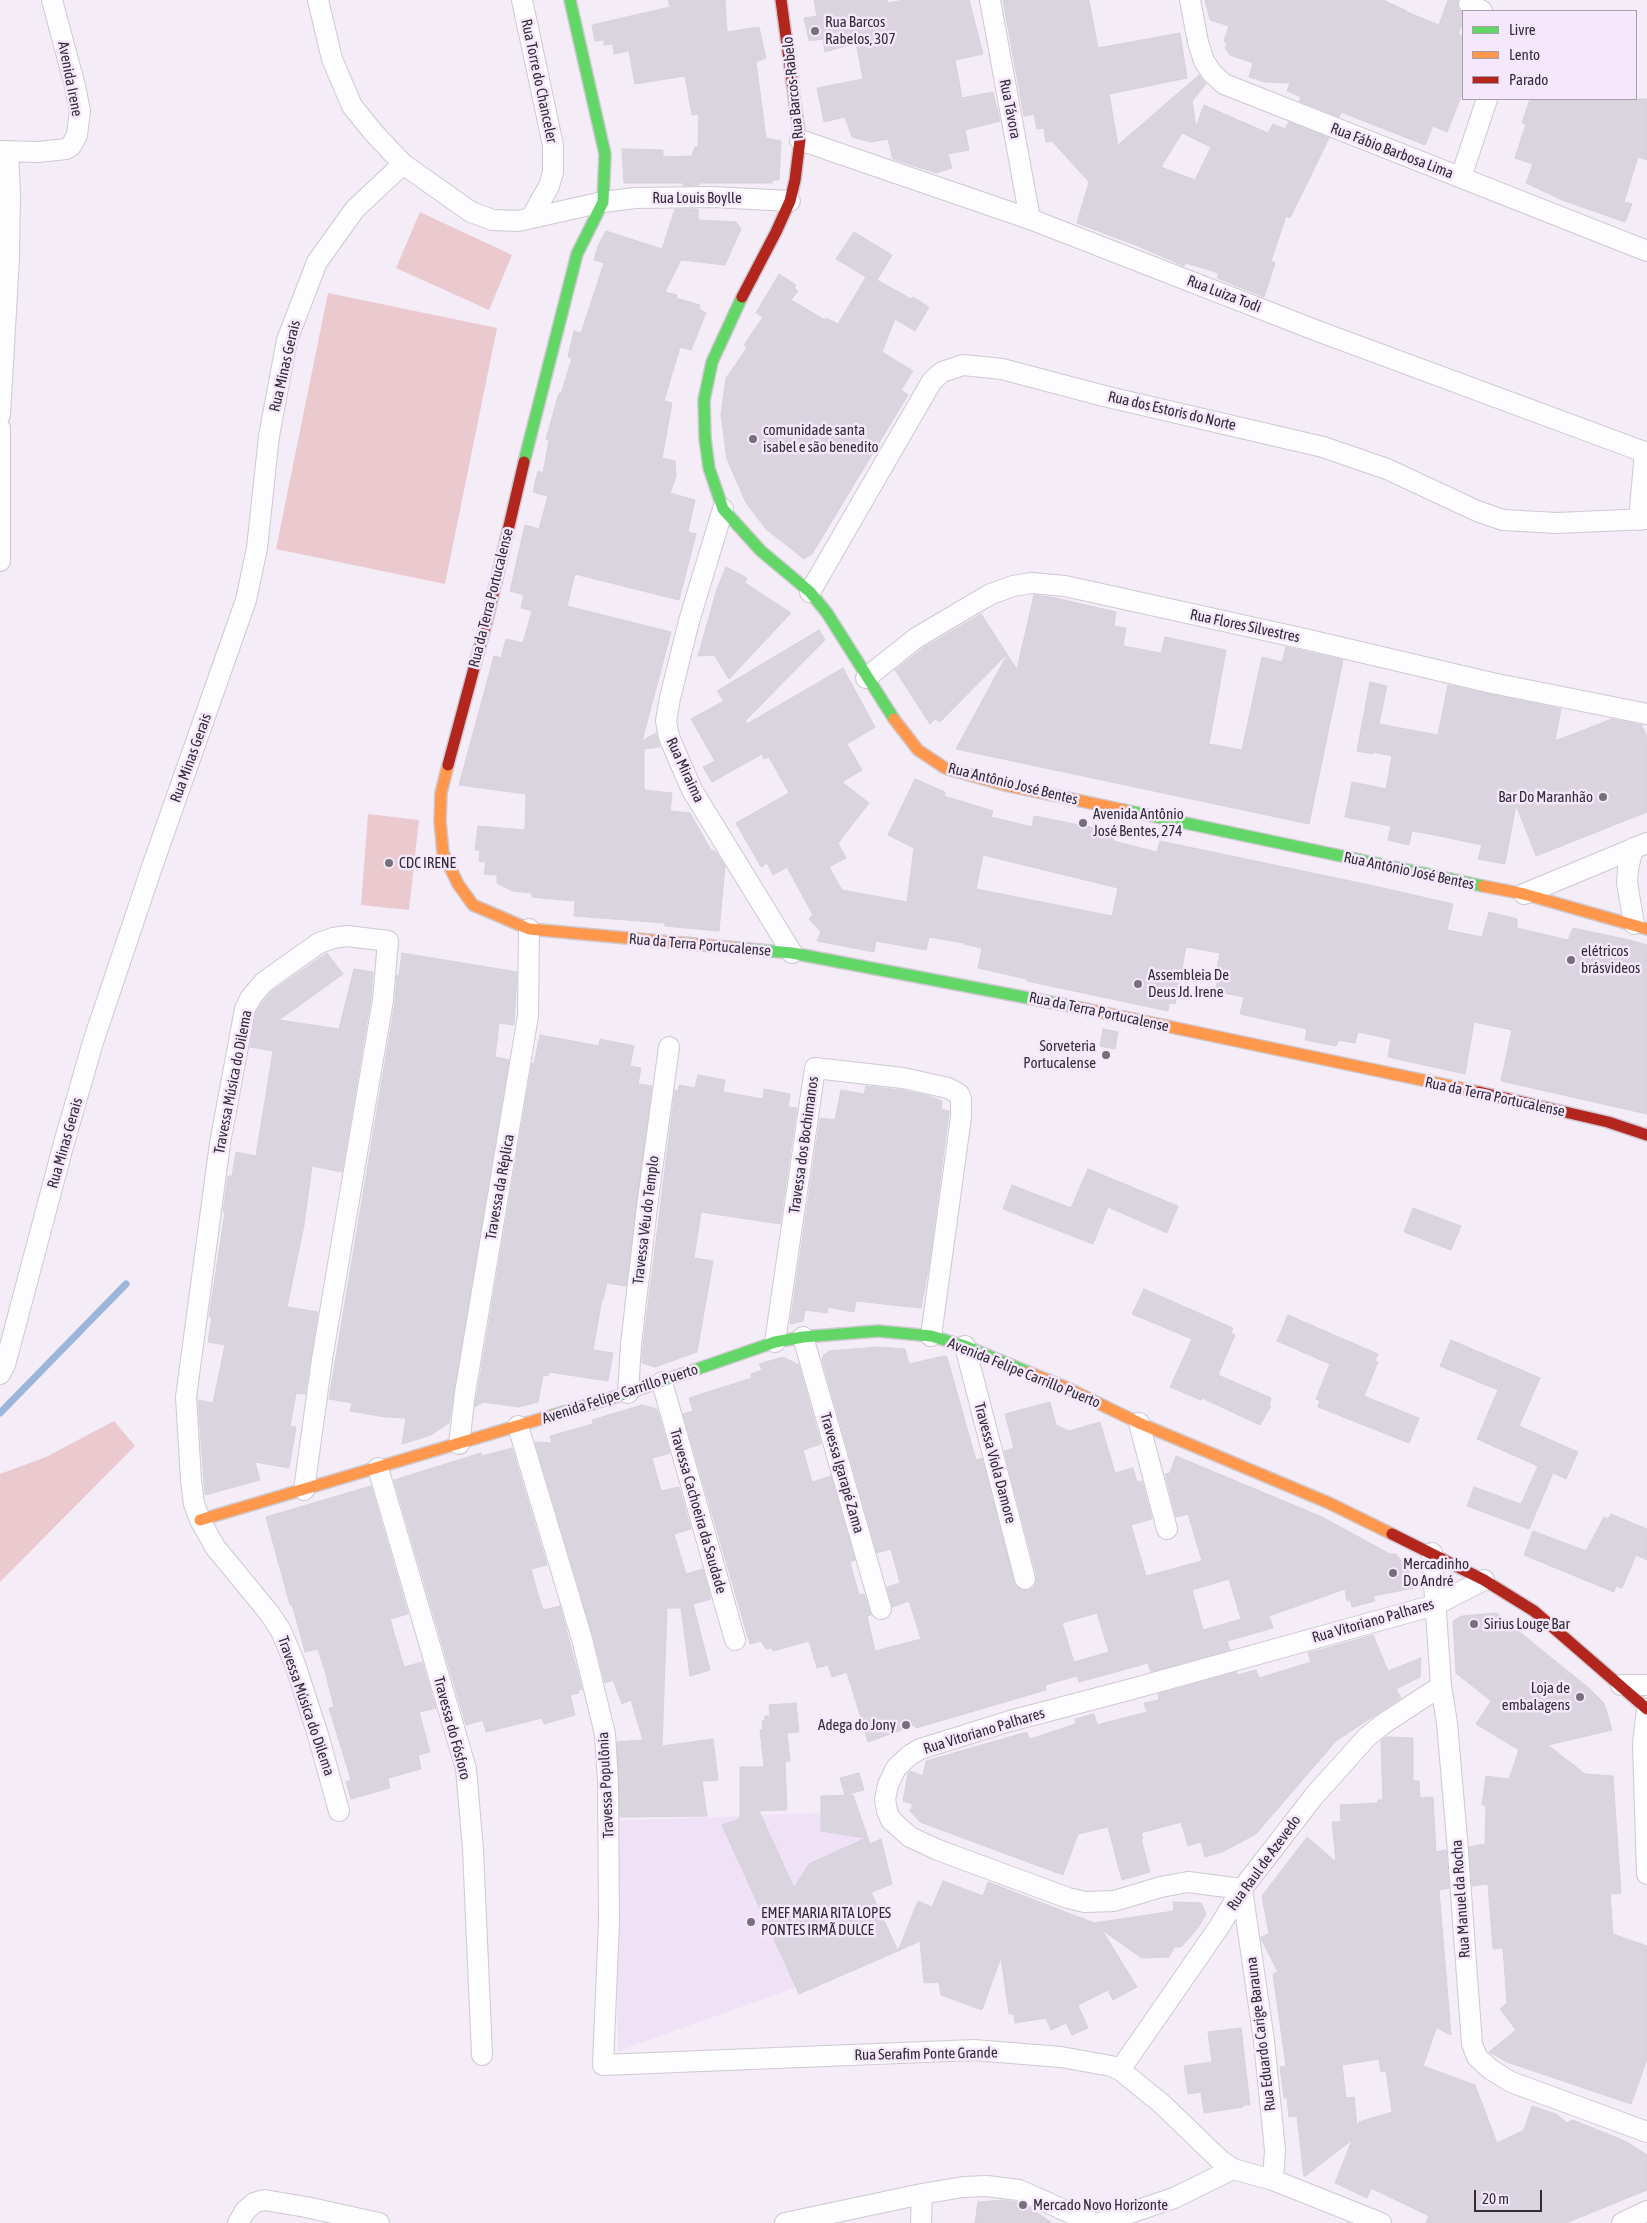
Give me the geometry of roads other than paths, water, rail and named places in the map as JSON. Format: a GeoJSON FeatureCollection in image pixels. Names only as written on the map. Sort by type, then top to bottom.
{"type":"FeatureCollection","features":[{"type":"Feature","properties":{"kind":"street","name":"Avenida Irene"},"geometry":{"type":"LineString","coordinates":[[4,151],[38,152],[66,149],[71,146],[77,134],[80,112],[52,0]]}},
{"type":"Feature","properties":{"kind":"street","name":"Rua Louis Boylle"},"geometry":{"type":"LineString","coordinates":[[318,0],[332,59],[352,106],[403,164],[472,212],[493,220],[518,221],[575,210],[603,202],[636,198],[677,197],[790,201]]}},
{"type":"Feature","properties":{"kind":"street","name":"Rua Torre do Chanceler"},"geometry":{"type":"LineString","coordinates":[[522,0],[553,145],[553,172],[538,217]]}},
{"type":"Feature","properties":{"kind":"street"},"geometry":{"type":"LineString","coordinates":[[570,0],[605,154],[603,202]]}},
{"type":"Feature","properties":{"kind":"street","name":"Rua Barcos-Rabelo"},"geometry":{"type":"LineString","coordinates":[[776,232],[790,201],[800,140],[787,32],[781,0]]}},
{"type":"Feature","properties":{"kind":"street","name":"Rua Távora"},"geometry":{"type":"LineString","coordinates":[[990,0],[1030,219]]}},
{"type":"Feature","properties":{"kind":"street","name":"Rua Fábio Barbosa Lima"},"geometry":{"type":"LineString","coordinates":[[1190,0],[1198,42],[1204,60],[1212,73],[1224,84],[1647,251]]}},
{"type":"Feature","properties":{"kind":"street"},"geometry":{"type":"LineString","coordinates":[[1461,177],[1487,100]]}},
{"type":"Feature","properties":{"kind":"street","name":"Rua Luiza Todi"},"geometry":{"type":"LineString","coordinates":[[800,140],[1030,219],[1314,330],[1646,453]]}},
{"type":"Feature","properties":{"kind":"street"},"geometry":{"type":"LineString","coordinates":[[0,415],[10,195],[4,151]]}},
{"type":"Feature","properties":{"kind":"street","name":"Rua Minas Gerais"},"geometry":{"type":"LineString","coordinates":[[0,1374],[5,1365],[64,1143],[94,1042],[153,864],[246,600],[257,548],[269,436],[287,340],[317,262],[355,210],[403,164]]}},
{"type":"Feature","properties":{"kind":"street","name":"Rua da Terra Portucalense"},"geometry":{"type":"LineString","coordinates":[[603,202],[577,254],[488,616],[440,793],[443,853],[458,884],[473,906],[529,930],[792,953],[1013,994],[1496,1096],[1608,1122],[1647,1135]]}},
{"type":"Feature","properties":{"kind":"street","name":"Rua Antônio José Bentes"},"geometry":{"type":"LineString","coordinates":[[776,232],[725,331],[712,362],[704,400],[705,438],[709,468],[722,509],[761,551],[810,592],[827,613],[866,678],[896,723],[918,750],[945,768],[1005,785],[1459,882],[1524,894],[1640,927]]}},
{"type":"Feature","properties":{"kind":"street","name":"Rua dos Estoris do Norte"},"geometry":{"type":"LineString","coordinates":[[810,592],[932,382],[942,372],[963,365],[977,365],[1028,375],[1104,396],[1323,446],[1387,469],[1477,511],[1503,520],[1557,523],[1643,519]]}},
{"type":"Feature","properties":{"kind":"street"},"geometry":{"type":"LineString","coordinates":[[0,428],[0,561]]}},
{"type":"Feature","properties":{"kind":"street"},"geometry":{"type":"LineString","coordinates":[[1643,519],[1646,453]]}},
{"type":"Feature","properties":{"kind":"street","name":"Rua Miraima"},"geometry":{"type":"LineString","coordinates":[[722,509],[689,621],[666,720],[669,737],[692,790],[792,953]]}},
{"type":"Feature","properties":{"kind":"street","name":"Rua Flores Silvestres"},"geometry":{"type":"LineString","coordinates":[[866,678],[916,638],[970,606],[991,594],[1013,586],[1032,583],[1065,586],[1284,634],[1492,683],[1647,714]]}},
{"type":"Feature","properties":{"kind":"street"},"geometry":{"type":"LineString","coordinates":[[1524,894],[1640,846]]}},
{"type":"Feature","properties":{"kind":"street"},"geometry":{"type":"LineString","coordinates":[[1640,846],[1628,869],[1627,884],[1640,927]]}},
{"type":"Feature","properties":{"kind":"street","name":"Travessa da Réplica"},"geometry":{"type":"LineString","coordinates":[[459,1444],[468,1373],[528,1016],[529,930]]}},
{"type":"Feature","properties":{"kind":"street","name":"Travessa Música do Dilema"},"geometry":{"type":"LineString","coordinates":[[304,1490],[322,1359],[383,1000],[388,940],[347,936],[319,943],[264,982],[251,997],[245,1009],[220,1143],[186,1397],[194,1504],[200,1520],[215,1547],[281,1630],[295,1664],[318,1735],[339,1811]]}},
{"type":"Feature","properties":{"kind":"street","name":"Travessa Véu do Templo"},"geometry":{"type":"LineString","coordinates":[[628,1393],[631,1344],[646,1217],[669,1047]]}},
{"type":"Feature","properties":{"kind":"street","name":"Travessa dos Bochimanos"},"geometry":{"type":"LineString","coordinates":[[774,1342],[815,1068],[903,1078],[948,1088],[959,1094],[961,1099],[961,1117],[931,1336]]}},
{"type":"Feature","properties":{"kind":"street","name":"Avenida Felipe Carrillo Puerto"},"geometry":{"type":"LineString","coordinates":[[200,1520],[628,1393],[774,1342],[803,1337],[878,1331],[931,1336],[965,1346],[1065,1387],[1139,1423],[1329,1503],[1484,1580],[1534,1611],[1647,1709]]}},
{"type":"Feature","properties":{"kind":"street","name":"Travessa Igarapé Zama"},"geometry":{"type":"LineString","coordinates":[[803,1337],[881,1609]]}},
{"type":"Feature","properties":{"kind":"street","name":"Travessa Viola Damore"},"geometry":{"type":"LineString","coordinates":[[965,1346],[1025,1579]]}},
{"type":"Feature","properties":{"kind":"street","name":"Travessa Cachoeira da Saudade"},"geometry":{"type":"LineString","coordinates":[[662,1382],[735,1640]]}},
{"type":"Feature","properties":{"kind":"street"},"geometry":{"type":"LineString","coordinates":[[1139,1423],[1167,1529]]}},
{"type":"Feature","properties":{"kind":"street","name":"Travessa Populônia"},"geometry":{"type":"LineString","coordinates":[[518,1426],[582,1639],[605,1734],[608,1782],[609,1921],[603,2066]]}},
{"type":"Feature","properties":{"kind":"street","name":"Travessa do Fósforo"},"geometry":{"type":"LineString","coordinates":[[378,1468],[466,1769],[473,1849],[482,2055]]}},
{"type":"Feature","properties":{"kind":"street","name":"Rua Manuel da Rocha"},"geometry":{"type":"LineString","coordinates":[[1432,1553],[1441,1686],[1447,1723],[1472,2044],[1477,2057],[1494,2072],[1511,2082],[1647,2132]]}},
{"type":"Feature","properties":{"kind":"street","name":"Rua Vitoriano Palhares"},"geometry":{"type":"LineString","coordinates":[[1242,1889],[1188,1882],[1161,1887],[1114,1901],[1085,1902],[1068,1898],[938,1850],[910,1837],[891,1820],[887,1811],[885,1799],[888,1784],[896,1768],[910,1755],[920,1749],[1010,1720],[1132,1689],[1435,1605],[1484,1580]]}},
{"type":"Feature","properties":{"kind":"street"},"geometry":{"type":"LineString","coordinates":[[1621,1685],[1647,1685]]}},
{"type":"Feature","properties":{"kind":"street","name":"Rua Raul de Azevedo"},"geometry":{"type":"LineString","coordinates":[[1120,2070],[1219,1927],[1242,1889],[1314,1796],[1367,1738],[1383,1724],[1441,1686]]}},
{"type":"Feature","properties":{"kind":"street"},"geometry":{"type":"LineString","coordinates":[[1647,1709],[1643,1744],[1647,1874]]}},
{"type":"Feature","properties":{"kind":"street","name":"Rua Eduardo Carige Barauna"},"geometry":{"type":"LineString","coordinates":[[1242,1889],[1264,2041],[1275,2150],[1273,2180]]}},
{"type":"Feature","properties":{"kind":"street","name":"Rua Serafim Ponte Grande"},"geometry":{"type":"LineString","coordinates":[[603,2066],[974,2050],[1061,2057],[1111,2066],[1120,2070],[1162,2104],[1220,2160],[1233,2169],[1273,2180],[1381,2223]]}},
{"type":"Feature","properties":{"kind":"street"},"geometry":{"type":"LineString","coordinates":[[1100,2223],[1174,2198],[1233,2169]]}},
{"type":"Feature","properties":{"kind":"street"},"geometry":{"type":"LineString","coordinates":[[785,2223],[963,2187],[1005,2187],[1032,2195],[1092,2223]]}},
{"type":"Feature","properties":{"kind":"street"},"geometry":{"type":"LineString","coordinates":[[922,2194],[922,2223]]}},
{"type":"Feature","properties":{"kind":"street"},"geometry":{"type":"LineString","coordinates":[[238,2223],[245,2211],[254,2203],[264,2200],[306,2206],[379,2223]]}},
{"type":"Feature","properties":{"kind":"street"},"geometry":{"type":"LineString","coordinates":[[1622,2223],[1647,2211]]}},
{"type":"Feature","properties":{"kind":"waterway"},"geometry":{"type":"LineString","coordinates":[[0,1413],[126,1284]]}},
{"type":"Feature","properties":{"kind":"place","name":"Rua Barcos Rabelos, 307"},"geometry":{"type":"Point","coordinates":[815,31]}},
{"type":"Feature","properties":{"kind":"place","name":"comunidade santa isabel e são benedito"},"geometry":{"type":"Point","coordinates":[753,439]}},
{"type":"Feature","properties":{"kind":"place","name":"Bar Do Maranhão"},"geometry":{"type":"Point","coordinates":[1603,797]}},
{"type":"Feature","properties":{"kind":"place","name":"Avenida Antônio José Bentes, 274"},"geometry":{"type":"Point","coordinates":[1083,823]}},
{"type":"Feature","properties":{"kind":"place","name":"CDC IRENE"},"geometry":{"type":"Point","coordinates":[389,863]}},
{"type":"Feature","properties":{"kind":"place","name":"elétricos brásvideos"},"geometry":{"type":"Point","coordinates":[1571,960]}},
{"type":"Feature","properties":{"kind":"place","name":"Assembleia De Deus Jd. Irene"},"geometry":{"type":"Point","coordinates":[1138,984]}},
{"type":"Feature","properties":{"kind":"place","name":"Sorveteria Portucalense"},"geometry":{"type":"Point","coordinates":[1106,1055]}},
{"type":"Feature","properties":{"kind":"place","name":"Mercadinho Do André"},"geometry":{"type":"Point","coordinates":[1393,1573]}},
{"type":"Feature","properties":{"kind":"place","name":"Sirius Louge Bar"},"geometry":{"type":"Point","coordinates":[1474,1624]}},
{"type":"Feature","properties":{"kind":"place","name":"Loja de embalagens"},"geometry":{"type":"Point","coordinates":[1580,1697]}},
{"type":"Feature","properties":{"kind":"place","name":"Adega do Jony"},"geometry":{"type":"Point","coordinates":[906,1725]}},
{"type":"Feature","properties":{"kind":"place","name":"EMEF MARIA RITA LOPES PONTES IRMÃ DULCE"},"geometry":{"type":"Point","coordinates":[751,1922]}},
{"type":"Feature","properties":{"kind":"place","name":"Mercado Novo Horizonte"},"geometry":{"type":"Point","coordinates":[1023,2205]}}]}
